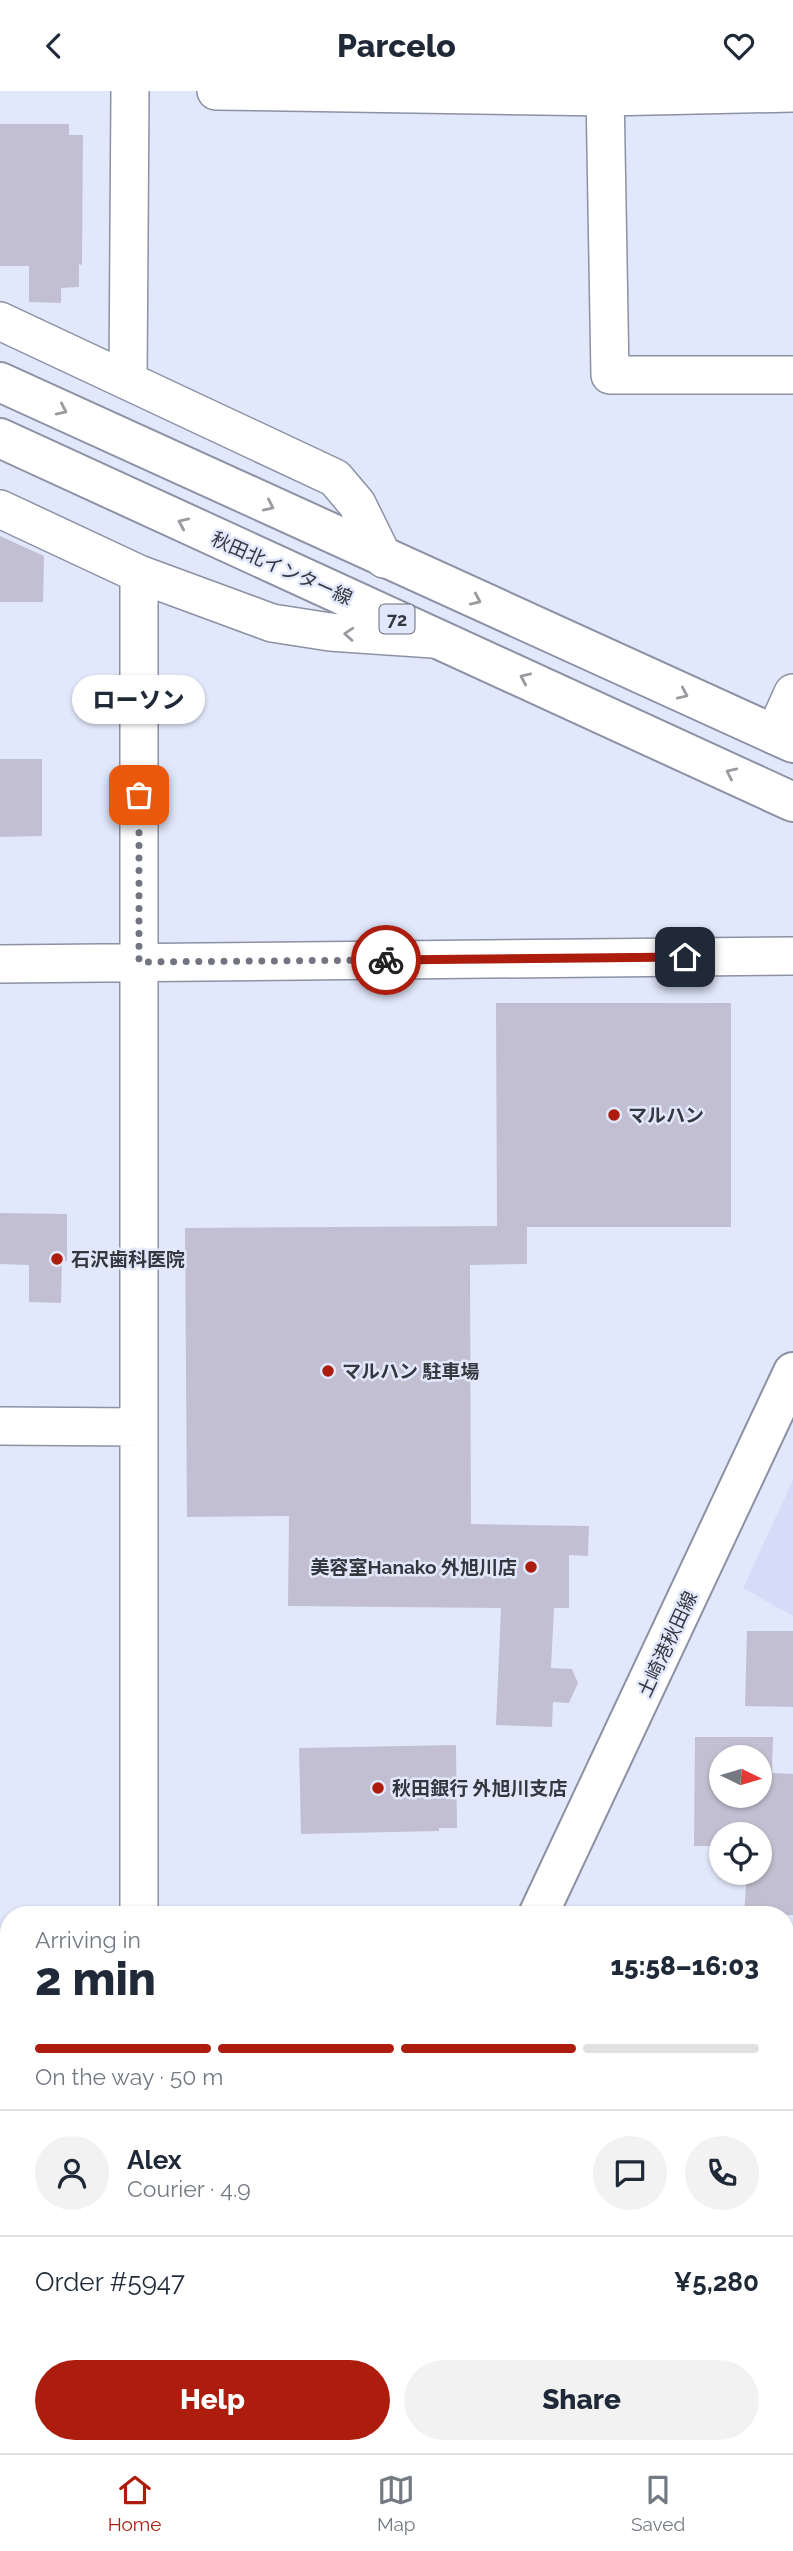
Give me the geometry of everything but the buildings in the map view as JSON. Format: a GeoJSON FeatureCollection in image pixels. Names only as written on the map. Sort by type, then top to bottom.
{"type":"FeatureCollection","features":[{"type":"Feature","properties":{"kind":"main road"},"geometry":{"type":"LineString","coordinates":[[0,382],[784,739]]}},
{"type":"Feature","properties":{"kind":"main road","name":"秋田北インター線"},"geometry":{"type":"LineString","coordinates":[[0,438],[793,802]]}},
{"type":"Feature","properties":{"kind":"main road","name":"土崎港秋田線"},"geometry":{"type":"LineString","coordinates":[[542,1906],[793,1372]]}},
{"type":"Feature","properties":{"kind":"street"},"geometry":{"type":"LineString","coordinates":[[128,380],[130,91]]}},
{"type":"Feature","properties":{"kind":"street"},"geometry":{"type":"LineString","coordinates":[[216,91],[793,93]]}},
{"type":"Feature","properties":{"kind":"street"},"geometry":{"type":"LineString","coordinates":[[606,94],[610,375],[793,375]]}},
{"type":"Feature","properties":{"kind":"street"},"geometry":{"type":"LineString","coordinates":[[0,321],[335,478],[357,504],[384,559]]}},
{"type":"Feature","properties":{"kind":"street"},"geometry":{"type":"LineString","coordinates":[[0,509],[139,574],[272,623],[318,631],[442,640]]}},
{"type":"Feature","properties":{"kind":"street"},"geometry":{"type":"LineString","coordinates":[[139,574],[139,1906]]}},
{"type":"Feature","properties":{"kind":"street"},"geometry":{"type":"LineString","coordinates":[[272,623],[302,576]]}},
{"type":"Feature","properties":{"kind":"street"},"geometry":{"type":"LineString","coordinates":[[784,739],[793,692]]}},
{"type":"Feature","properties":{"kind":"street"},"geometry":{"type":"LineString","coordinates":[[0,964],[793,956]]}},
{"type":"Feature","properties":{"kind":"street"},"geometry":{"type":"LineString","coordinates":[[0,1426],[139,1427]]}},
{"type":"Feature","properties":{"kind":"shaded area"},"geometry":{"type":"Polygon","coordinates":[[[793,1480],[793,1616],[743,1588],[793,1480]]]}},
{"type":"Feature","properties":{"kind":"way so far"},"geometry":{"type":"LineString","coordinates":[[139,795],[139,962],[386,960]]}},
{"type":"Feature","properties":{"kind":"place","name":"ローソン"},"geometry":{"type":"Point","coordinates":[139,795]}},
{"type":"Feature","properties":{"kind":"place","name":"マルハン"},"geometry":{"type":"Point","coordinates":[614,1115]}},
{"type":"Feature","properties":{"kind":"place","name":"石沢歯科医院"},"geometry":{"type":"Point","coordinates":[57,1259]}},
{"type":"Feature","properties":{"kind":"place","name":"マルハン 駐車場"},"geometry":{"type":"Point","coordinates":[328,1371]}},
{"type":"Feature","properties":{"kind":"place","name":"美容室Hanako 外旭川店"},"geometry":{"type":"Point","coordinates":[531,1567]}},
{"type":"Feature","properties":{"kind":"place","name":"秋田銀行 外旭川支店"},"geometry":{"type":"Point","coordinates":[378,1788]}},
{"type":"Feature","properties":{"kind":"route"},"geometry":{"type":"LineString","coordinates":[[386,960],[685,957]]}}]}
